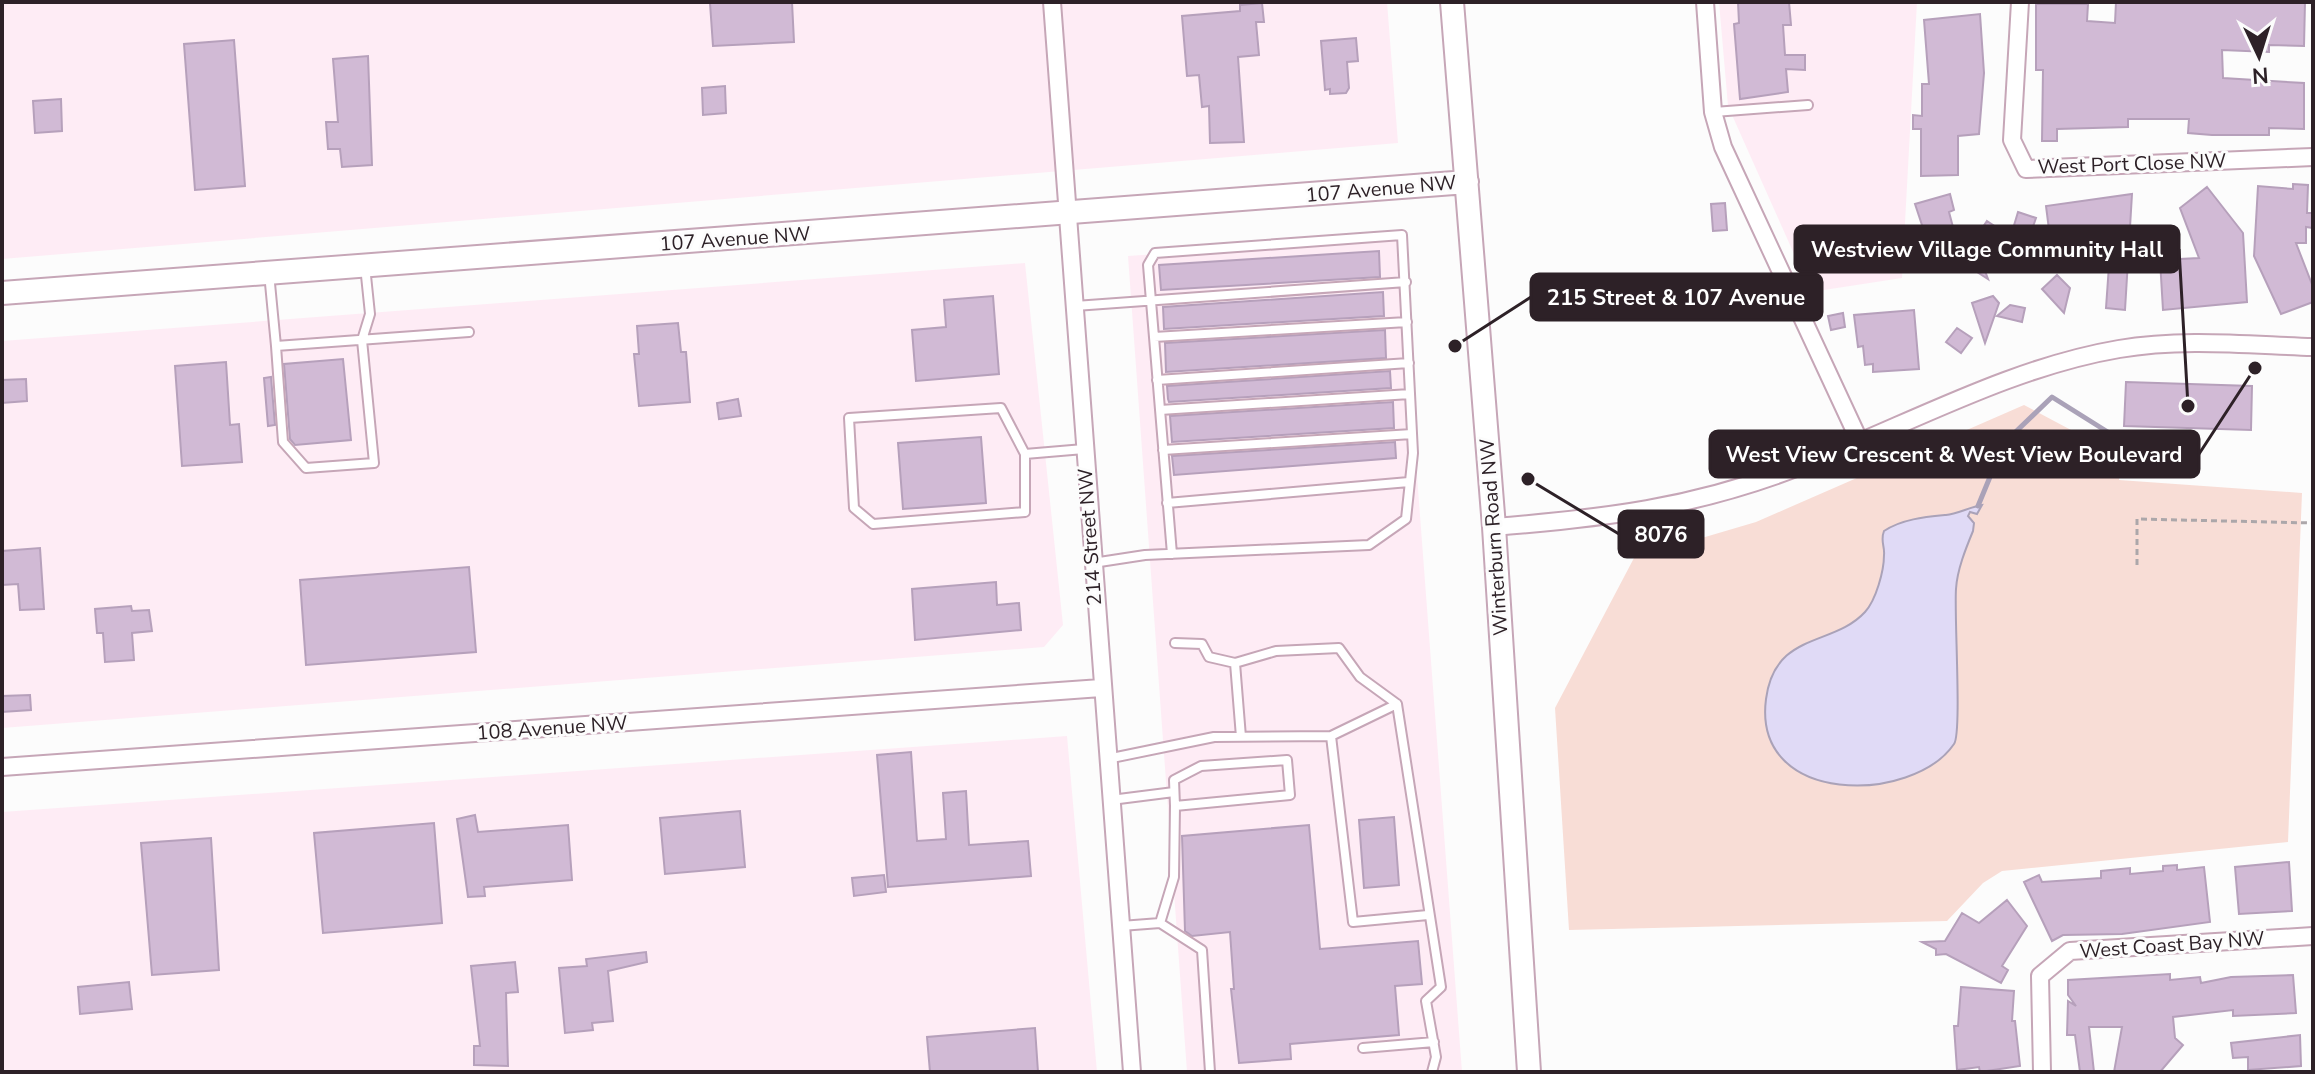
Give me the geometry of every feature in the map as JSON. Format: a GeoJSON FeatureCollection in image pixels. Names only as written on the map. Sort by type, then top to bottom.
{"type":"FeatureCollection","features":[{"type":"Feature","properties":{"kind":"street","name":"214 Street NW"},"geometry":{"type":"LineString","coordinates":[[1052,2],[1132,1072]]}},
{"type":"Feature","properties":{"kind":"street","name":"Winterburn Road NW"},"geometry":{"type":"LineString","coordinates":[[1452,2],[1494,527],[1529,1072]]}},
{"type":"Feature","properties":{"kind":"street"},"geometry":{"type":"LineString","coordinates":[[1705,2],[1713,112],[1737,180],[1860,442]]}},
{"type":"Feature","properties":{"kind":"street","name":"West Port Close NW"},"geometry":{"type":"LineString","coordinates":[[2020,2],[2012,140],[2026,169],[2313,157]]}},
{"type":"Feature","properties":{"kind":"street","name":"107 Avenue NW"},"geometry":{"type":"LineString","coordinates":[[2,293],[1067,215],[1467,182]]}},
{"type":"Feature","properties":{"kind":"street"},"geometry":{"type":"LineString","coordinates":[[1494,527],[1609,518],[1679,505],[1761,481],[2019,377],[2099,353],[2185,344],[2313,347]]}},
{"type":"Feature","properties":{"kind":"street","name":"108 Avenue NW"},"geometry":{"type":"LineString","coordinates":[[2,767],[1101,688]]}},
{"type":"Feature","properties":{"kind":"street","name":"West Coast Bay NW"},"geometry":{"type":"LineString","coordinates":[[2042,1072],[2040,976],[2070,951],[2313,936]]}},
{"type":"Feature","properties":{"kind":"lane"},"geometry":{"type":"LineString","coordinates":[[1713,112],[1808,105]]}},
{"type":"Feature","properties":{"kind":"lane"},"geometry":{"type":"LineString","coordinates":[[1092,563],[1172,554],[1369,545],[1406,519],[1412,434],[1402,235],[1155,253],[1148,265],[1172,554]]}},
{"type":"Feature","properties":{"kind":"lane"},"geometry":{"type":"LineString","coordinates":[[269,273],[283,442],[306,468],[374,463],[362,340],[370,314],[365,266]]}},
{"type":"Feature","properties":{"kind":"lane"},"geometry":{"type":"LineString","coordinates":[[1073,306],[1406,282]]}},
{"type":"Feature","properties":{"kind":"lane"},"geometry":{"type":"LineString","coordinates":[[1154,337],[1407,322]]}},
{"type":"Feature","properties":{"kind":"lane"},"geometry":{"type":"LineString","coordinates":[[276,346],[469,332]]}},
{"type":"Feature","properties":{"kind":"lane"},"geometry":{"type":"LineString","coordinates":[[1157,380],[1409,363]]}},
{"type":"Feature","properties":{"kind":"lane"},"geometry":{"type":"LineString","coordinates":[[1160,410],[1410,394]]}},
{"type":"Feature","properties":{"kind":"lane"},"geometry":{"type":"LineString","coordinates":[[1001,408],[1025,454],[1025,512],[873,524],[854,508],[849,418],[1001,408]]}},
{"type":"Feature","properties":{"kind":"lane"},"geometry":{"type":"LineString","coordinates":[[1163,450],[1412,434]]}},
{"type":"Feature","properties":{"kind":"lane"},"geometry":{"type":"LineString","coordinates":[[1025,454],[1084,449]]}},
{"type":"Feature","properties":{"kind":"lane"},"geometry":{"type":"LineString","coordinates":[[1167,503],[1409,482]]}},
{"type":"Feature","properties":{"kind":"lane"},"geometry":{"type":"LineString","coordinates":[[1175,643],[1202,644],[1209,657],[1235,663],[1276,651],[1339,648],[1360,677],[1397,704],[1441,987],[1426,1001],[1436,1057],[1432,1072]]}},
{"type":"Feature","properties":{"kind":"lane"},"geometry":{"type":"LineString","coordinates":[[1235,663],[1241,737]]}},
{"type":"Feature","properties":{"kind":"lane"},"geometry":{"type":"LineString","coordinates":[[1107,759],[1214,737],[1331,736],[1397,704]]}},
{"type":"Feature","properties":{"kind":"lane"},"geometry":{"type":"LineString","coordinates":[[1331,736],[1353,922],[1428,915]]}},
{"type":"Feature","properties":{"kind":"lane"},"geometry":{"type":"LineString","coordinates":[[1160,923],[1174,877],[1174,780],[1201,766],[1287,760],[1290,795],[1175,806]]}},
{"type":"Feature","properties":{"kind":"lane"},"geometry":{"type":"LineString","coordinates":[[1110,800],[1174,792]]}},
{"type":"Feature","properties":{"kind":"lane"},"geometry":{"type":"LineString","coordinates":[[1120,926],[1160,923],[1202,950],[1210,1072]]}},
{"type":"Feature","properties":{"kind":"lane"},"geometry":{"type":"LineString","coordinates":[[1363,1048],[1434,1042]]}},
{"type":"Feature","properties":{"kind":"path"},"geometry":{"type":"LineString","coordinates":[[2137,565],[2137,519],[2313,523]]}},
{"type":"Feature","properties":{"kind":"shaded area"},"geometry":{"type":"Polygon","coordinates":[[[2,2],[1387,2],[1398,143],[2,259],[2,2]]]}},
{"type":"Feature","properties":{"kind":"shaded area"},"geometry":{"type":"Polygon","coordinates":[[[1719,2],[1917,2],[1902,278],[1811,292],[1728,106],[1719,2]]]}},
{"type":"Feature","properties":{"kind":"shaded area"},"geometry":{"type":"Polygon","coordinates":[[[1399,237],[1462,1072],[1187,1072],[1128,256],[1399,237]]]}},
{"type":"Feature","properties":{"kind":"shaded area"},"geometry":{"type":"Polygon","coordinates":[[[1025,263],[1063,625],[1044,647],[2,728],[2,341],[1025,263]]]}},
{"type":"Feature","properties":{"kind":"shaded area"},"geometry":{"type":"Polygon","coordinates":[[[2024,405],[2120,456],[2119,480],[2302,493],[2288,842],[2002,871],[1983,883],[1947,921],[1569,930],[1555,708],[1634,558],[1756,522],[2024,405]]]}},
{"type":"Feature","properties":{"kind":"shaded area"},"geometry":{"type":"Polygon","coordinates":[[[1982,505],[1977,514],[1970,512],[1968,516],[1974,523],[1973,531],[1957,582],[1957,719],[1954,744],[1934,764],[1905,777],[1873,785],[1839,784],[1809,777],[1784,760],[1768,734],[1766,699],[1772,677],[1781,662],[1793,651],[1852,623],[1865,612],[1881,577],[1884,531],[1906,521],[1982,505]]]}},
{"type":"Feature","properties":{"kind":"shaded area"},"geometry":{"type":"Polygon","coordinates":[[[1067,736],[1097,1072],[2,1072],[2,812],[1067,736]]]}},
{"type":"Feature","properties":{"kind":"building"},"geometry":{"type":"Polygon","coordinates":[[[792,2],[794,42],[713,46],[710,3],[792,2]]]}},
{"type":"Feature","properties":{"kind":"building"},"geometry":{"type":"Polygon","coordinates":[[[1738,2],[1789,2],[1791,25],[1783,25],[1785,55],[1805,55],[1805,70],[1786,69],[1788,92],[1740,99],[1734,24],[1739,23],[1738,2]]]}},
{"type":"Feature","properties":{"kind":"building"},"geometry":{"type":"Polygon","coordinates":[[[2116,2],[2305,2],[2304,46],[2269,45],[2269,52],[2222,50],[2223,78],[2304,83],[2304,129],[2269,128],[2269,135],[2212,135],[2188,133],[2189,119],[2128,119],[2128,127],[2057,129],[2057,141],[2042,141],[2043,70],[2036,70],[2036,4],[2088,4],[2087,21],[2115,23],[2116,2]]]}},
{"type":"Feature","properties":{"kind":"building"},"geometry":{"type":"Polygon","coordinates":[[[1262,3],[1264,22],[1256,22],[1259,55],[1238,57],[1244,142],[1210,143],[1209,106],[1202,107],[1199,75],[1187,76],[1182,16],[1240,11],[1240,5],[1262,3]]]}},
{"type":"Feature","properties":{"kind":"building"},"geometry":{"type":"Polygon","coordinates":[[[1980,14],[1984,73],[1979,134],[1958,136],[1958,175],[1921,176],[1921,129],[1913,129],[1913,115],[1922,116],[1922,84],[1929,84],[1924,20],[1980,14]]]}},
{"type":"Feature","properties":{"kind":"building"},"geometry":{"type":"Polygon","coordinates":[[[1356,38],[1358,61],[1347,62],[1349,88],[1346,93],[1330,94],[1330,89],[1325,90],[1321,41],[1356,38]]]}},
{"type":"Feature","properties":{"kind":"building"},"geometry":{"type":"Polygon","coordinates":[[[234,40],[245,186],[195,190],[184,44],[234,40]]]}},
{"type":"Feature","properties":{"kind":"building"},"geometry":{"type":"Polygon","coordinates":[[[368,56],[372,165],[342,167],[340,149],[328,149],[326,122],[338,122],[333,59],[368,56]]]}},
{"type":"Feature","properties":{"kind":"building"},"geometry":{"type":"Polygon","coordinates":[[[725,86],[726,113],[703,115],[702,88],[725,86]]]}},
{"type":"Feature","properties":{"kind":"building"},"geometry":{"type":"Polygon","coordinates":[[[61,99],[62,131],[35,133],[33,101],[61,99]]]}},
{"type":"Feature","properties":{"kind":"building"},"geometry":{"type":"Polygon","coordinates":[[[2293,184],[2308,185],[2307,213],[2313,213],[2313,228],[2306,227],[2306,243],[2296,243],[2313,287],[2313,302],[2281,314],[2254,256],[2258,186],[2293,189],[2293,184]]]}},
{"type":"Feature","properties":{"kind":"building"},"geometry":{"type":"Polygon","coordinates":[[[2207,187],[2243,233],[2247,302],[2163,310],[2160,260],[2199,258],[2180,208],[2207,187]]]}},
{"type":"Feature","properties":{"kind":"building"},"geometry":{"type":"Polygon","coordinates":[[[1950,194],[1954,210],[1949,212],[1958,246],[1935,252],[1929,227],[1923,228],[1915,204],[1950,194]]]}},
{"type":"Feature","properties":{"kind":"building"},"geometry":{"type":"Polygon","coordinates":[[[2132,194],[2125,310],[2106,308],[2110,251],[2053,261],[2046,206],[2132,194]]]}},
{"type":"Feature","properties":{"kind":"building"},"geometry":{"type":"Polygon","coordinates":[[[1725,203],[1727,230],[1713,231],[1711,204],[1725,203]]]}},
{"type":"Feature","properties":{"kind":"building"},"geometry":{"type":"Polygon","coordinates":[[[2018,212],[2036,218],[2029,238],[2012,232],[2018,212]]]}},
{"type":"Feature","properties":{"kind":"building"},"geometry":{"type":"Polygon","coordinates":[[[1987,221],[2020,243],[2011,270],[1981,260],[1988,279],[1960,261],[1987,221]]]}},
{"type":"Feature","properties":{"kind":"building"},"geometry":{"type":"Polygon","coordinates":[[[1379,251],[1380,277],[1161,290],[1159,265],[1379,251]]]}},
{"type":"Feature","properties":{"kind":"building"},"geometry":{"type":"Polygon","coordinates":[[[2057,275],[2070,288],[2064,313],[2042,289],[2057,275]]]}},
{"type":"Feature","properties":{"kind":"building"},"geometry":{"type":"Polygon","coordinates":[[[1383,292],[1384,316],[1164,329],[1163,307],[1383,292]]]}},
{"type":"Feature","properties":{"kind":"building"},"geometry":{"type":"Polygon","coordinates":[[[993,296],[999,374],[916,381],[912,330],[946,327],[944,300],[993,296]]]}},
{"type":"Feature","properties":{"kind":"building"},"geometry":{"type":"Polygon","coordinates":[[[1993,296],[1999,303],[1985,343],[1972,303],[1993,296]]]}},
{"type":"Feature","properties":{"kind":"building"},"geometry":{"type":"Polygon","coordinates":[[[2010,305],[2025,308],[2022,322],[1997,316],[2010,305]]]}},
{"type":"Feature","properties":{"kind":"building"},"geometry":{"type":"Polygon","coordinates":[[[1914,310],[1919,369],[1873,372],[1873,364],[1865,365],[1863,346],[1858,347],[1854,315],[1914,310]]]}},
{"type":"Feature","properties":{"kind":"building"},"geometry":{"type":"Polygon","coordinates":[[[1843,313],[1845,327],[1831,330],[1828,316],[1843,313]]]}},
{"type":"Feature","properties":{"kind":"building"},"geometry":{"type":"Polygon","coordinates":[[[678,323],[681,352],[686,352],[690,402],[639,406],[634,354],[639,354],[637,326],[678,323]]]}},
{"type":"Feature","properties":{"kind":"building"},"geometry":{"type":"Polygon","coordinates":[[[1957,328],[1972,338],[1961,353],[1946,342],[1957,328]]]}},
{"type":"Feature","properties":{"kind":"building"},"geometry":{"type":"Polygon","coordinates":[[[1385,330],[1386,358],[1166,372],[1165,343],[1385,330]]]}},
{"type":"Feature","properties":{"kind":"building"},"geometry":{"type":"Polygon","coordinates":[[[343,359],[351,440],[295,445],[290,439],[284,364],[343,359]]]}},
{"type":"Feature","properties":{"kind":"building"},"geometry":{"type":"Polygon","coordinates":[[[226,362],[230,425],[239,424],[242,462],[182,466],[175,366],[226,362]]]}},
{"type":"Feature","properties":{"kind":"building"},"geometry":{"type":"Polygon","coordinates":[[[1390,371],[1391,388],[1169,402],[1168,399],[1167,386],[1390,371]]]}},
{"type":"Feature","properties":{"kind":"building"},"geometry":{"type":"Polygon","coordinates":[[[271,377],[275,425],[268,426],[264,378],[271,377]]]}},
{"type":"Feature","properties":{"kind":"building"},"geometry":{"type":"Polygon","coordinates":[[[26,379],[27,401],[2,403],[2,380],[26,379]]]}},
{"type":"Feature","properties":{"kind":"building"},"geometry":{"type":"Polygon","coordinates":[[[2126,382],[2252,386],[2251,430],[2124,426],[2126,382]]]}},
{"type":"Feature","properties":{"kind":"building"},"geometry":{"type":"Polygon","coordinates":[[[738,399],[741,416],[719,419],[717,403],[738,399]]]}},
{"type":"Feature","properties":{"kind":"building"},"geometry":{"type":"Polygon","coordinates":[[[1393,402],[1394,428],[1172,442],[1170,416],[1393,402]]]}},
{"type":"Feature","properties":{"kind":"building"},"geometry":{"type":"Polygon","coordinates":[[[981,437],[986,503],[903,509],[898,443],[981,437]]]}},
{"type":"Feature","properties":{"kind":"building"},"geometry":{"type":"Polygon","coordinates":[[[1395,442],[1396,458],[1174,475],[1172,456],[1395,442]]]}},
{"type":"Feature","properties":{"kind":"building"},"geometry":{"type":"Polygon","coordinates":[[[40,548],[44,609],[20,610],[18,584],[2,585],[2,551],[40,548]]]}},
{"type":"Feature","properties":{"kind":"building"},"geometry":{"type":"Polygon","coordinates":[[[469,567],[476,652],[306,665],[300,580],[469,567]]]}},
{"type":"Feature","properties":{"kind":"building"},"geometry":{"type":"Polygon","coordinates":[[[996,582],[997,605],[1019,603],[1021,630],[915,640],[912,589],[996,582]]]}},
{"type":"Feature","properties":{"kind":"building"},"geometry":{"type":"Polygon","coordinates":[[[131,606],[132,611],[149,610],[152,631],[132,633],[134,660],[105,662],[103,633],[97,633],[95,609],[131,606]]]}},
{"type":"Feature","properties":{"kind":"building"},"geometry":{"type":"Polygon","coordinates":[[[30,695],[31,710],[2,712],[2,696],[30,695]]]}},
{"type":"Feature","properties":{"kind":"building"},"geometry":{"type":"Polygon","coordinates":[[[911,752],[917,841],[946,839],[943,793],[966,791],[969,845],[1028,841],[1031,876],[888,887],[877,755],[911,752]]]}},
{"type":"Feature","properties":{"kind":"building"},"geometry":{"type":"Polygon","coordinates":[[[740,811],[745,867],[665,874],[660,818],[740,811]]]}},
{"type":"Feature","properties":{"kind":"building"},"geometry":{"type":"Polygon","coordinates":[[[475,815],[478,832],[568,825],[572,880],[484,887],[485,896],[468,897],[457,819],[475,815]]]}},
{"type":"Feature","properties":{"kind":"building"},"geometry":{"type":"Polygon","coordinates":[[[1394,817],[1399,885],[1364,888],[1359,820],[1394,817]]]}},
{"type":"Feature","properties":{"kind":"building"},"geometry":{"type":"Polygon","coordinates":[[[434,823],[442,923],[323,933],[314,833],[434,823]]]}},
{"type":"Feature","properties":{"kind":"building"},"geometry":{"type":"Polygon","coordinates":[[[1309,825],[1320,949],[1418,941],[1422,984],[1395,986],[1399,1035],[1290,1044],[1291,1059],[1239,1063],[1231,989],[1234,989],[1230,932],[1192,936],[1185,931],[1182,836],[1309,825]]]}},
{"type":"Feature","properties":{"kind":"building"},"geometry":{"type":"Polygon","coordinates":[[[211,838],[219,970],[152,975],[141,843],[211,838]]]}},
{"type":"Feature","properties":{"kind":"building"},"geometry":{"type":"Polygon","coordinates":[[[2289,862],[2292,911],[2239,914],[2235,867],[2289,862]]]}},
{"type":"Feature","properties":{"kind":"building"},"geometry":{"type":"Polygon","coordinates":[[[2177,865],[2177,870],[2204,867],[2210,922],[2122,934],[2063,935],[2052,941],[2024,882],[2039,875],[2042,882],[2101,878],[2101,871],[2130,868],[2130,874],[2163,871],[2163,866],[2177,865]]]}},
{"type":"Feature","properties":{"kind":"building"},"geometry":{"type":"Polygon","coordinates":[[[884,875],[886,892],[854,896],[852,878],[884,875]]]}},
{"type":"Feature","properties":{"kind":"building"},"geometry":{"type":"Polygon","coordinates":[[[2007,900],[2027,926],[2002,966],[2008,970],[2001,983],[1946,954],[1936,955],[1936,949],[1922,942],[1945,941],[1962,913],[1979,923],[2007,900]]]}},
{"type":"Feature","properties":{"kind":"building"},"geometry":{"type":"Polygon","coordinates":[[[646,952],[647,962],[608,971],[613,1021],[592,1023],[593,1030],[565,1033],[559,968],[587,966],[586,959],[646,952]]]}},
{"type":"Feature","properties":{"kind":"building"},"geometry":{"type":"Polygon","coordinates":[[[515,962],[518,992],[506,993],[508,1066],[474,1065],[474,1046],[480,1046],[471,966],[515,962]]]}},
{"type":"Feature","properties":{"kind":"building"},"geometry":{"type":"Polygon","coordinates":[[[2170,974],[2170,980],[2200,977],[2201,983],[2231,977],[2293,975],[2296,1013],[2233,1016],[2233,1010],[2173,1017],[2175,1038],[2183,1045],[2160,1072],[2114,1072],[2122,1027],[2089,1027],[2094,1072],[2080,1072],[2075,1035],[2067,1035],[2068,1001],[2076,1006],[2068,995],[2068,980],[2170,974]]]}},
{"type":"Feature","properties":{"kind":"building"},"geometry":{"type":"Polygon","coordinates":[[[129,982],[132,1009],[80,1014],[78,987],[129,982]]]}},
{"type":"Feature","properties":{"kind":"building"},"geometry":{"type":"Polygon","coordinates":[[[1961,987],[2014,991],[2012,1021],[2015,1021],[2020,1066],[1980,1072],[1979,1067],[1957,1070],[1954,1026],[1958,1026],[1961,987]]]}},
{"type":"Feature","properties":{"kind":"building"},"geometry":{"type":"Polygon","coordinates":[[[1035,1028],[1038,1072],[930,1072],[927,1037],[1035,1028]]]}},
{"type":"Feature","properties":{"kind":"building"},"geometry":{"type":"Polygon","coordinates":[[[2300,1035],[2301,1066],[2248,1070],[2248,1057],[2233,1058],[2231,1043],[2300,1035]]]}},
{"type":"Feature","properties":{"kind":"waterway"},"geometry":{"type":"LineString","coordinates":[[1978,506],[2004,443],[2052,397],[2138,451]]}},
{"type":"Feature","properties":{"kind":"place","name":"215 Street & 107 Avenue"},"geometry":{"type":"Point","coordinates":[1455,346]}},
{"type":"Feature","properties":{"kind":"place","name":"West View Crescent & West View Boulevard"},"geometry":{"type":"Point","coordinates":[2255,368]}},
{"type":"Feature","properties":{"kind":"place","name":"Westview Village Community Hall"},"geometry":{"type":"Point","coordinates":[2188,406]}},
{"type":"Feature","properties":{"kind":"place","name":"8076"},"geometry":{"type":"Point","coordinates":[1528,479]}}]}
